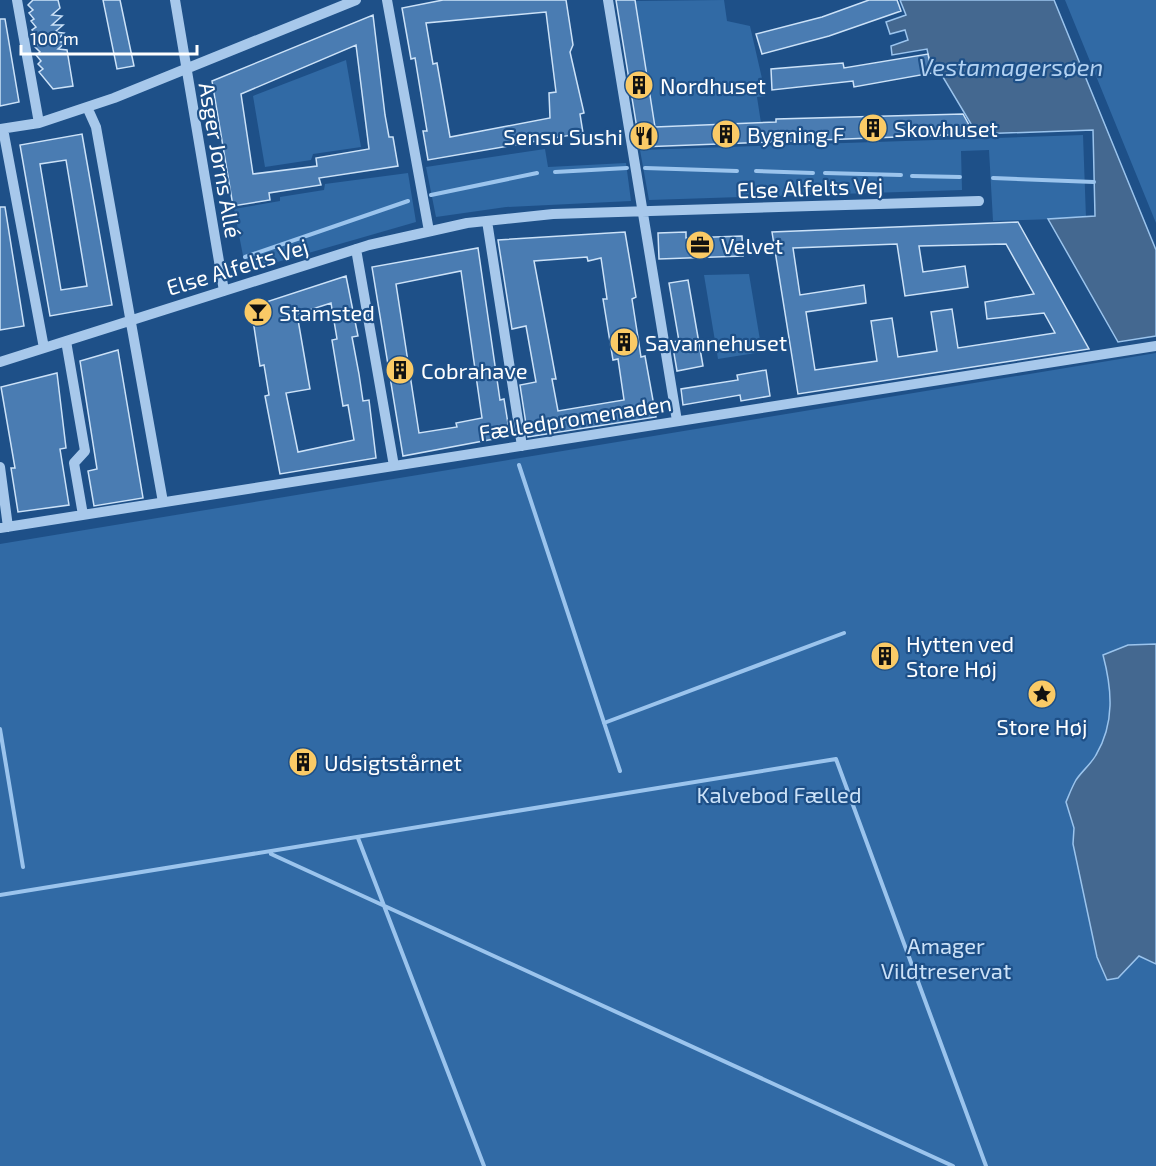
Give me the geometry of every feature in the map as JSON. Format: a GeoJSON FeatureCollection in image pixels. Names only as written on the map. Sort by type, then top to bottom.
{"type":"FeatureCollection","features":[{"type":"Feature","properties":{"kind":"street"},"geometry":{"type":"LineString","coordinates":[[17,0],[39,123]]}},
{"type":"Feature","properties":{"kind":"street","name":"Asger Jorns Allé"},"geometry":{"type":"LineString","coordinates":[[175,0],[224,291]]}},
{"type":"Feature","properties":{"kind":"street"},"geometry":{"type":"LineString","coordinates":[[44,348],[2,129],[39,123],[87,107],[186,70],[356,0]]}},
{"type":"Feature","properties":{"kind":"street"},"geometry":{"type":"LineString","coordinates":[[387,0],[429,231]]}},
{"type":"Feature","properties":{"kind":"street"},"geometry":{"type":"LineString","coordinates":[[608,0],[677,421]]}},
{"type":"Feature","properties":{"kind":"street"},"geometry":{"type":"LineString","coordinates":[[87,107],[96,127],[163,502]]}},
{"type":"Feature","properties":{"kind":"street","name":"Else Alfelts Vej"},"geometry":{"type":"LineString","coordinates":[[0,362],[356,249],[487,220],[546,215],[979,201]]}},
{"type":"Feature","properties":{"kind":"street"},"geometry":{"type":"LineString","coordinates":[[487,220],[522,446]]}},
{"type":"Feature","properties":{"kind":"street"},"geometry":{"type":"LineString","coordinates":[[356,249],[394,466]]}},
{"type":"Feature","properties":{"kind":"street"},"geometry":{"type":"LineString","coordinates":[[66,341],[85,451],[74,464],[83,515]]}},
{"type":"Feature","properties":{"kind":"street","name":"Fælledpromenaden"},"geometry":{"type":"LineString","coordinates":[[4,528],[1156,346]]}},
{"type":"Feature","properties":{"kind":"street"},"geometry":{"type":"LineString","coordinates":[[0,467],[4,528]]}},
{"type":"Feature","properties":{"kind":"green space"},"geometry":{"type":"Polygon","coordinates":[[[724,0],[727,21],[750,26],[766,96],[757,97],[761,123],[655,127],[635,1],[724,0]]]}},
{"type":"Feature","properties":{"kind":"green space"},"geometry":{"type":"Polygon","coordinates":[[[1065,0],[1156,0],[1156,223],[1065,0]]]}},
{"type":"Feature","properties":{"kind":"green space"},"geometry":{"type":"Polygon","coordinates":[[[346,60],[361,147],[313,154],[311,160],[265,167],[253,96],[346,60]]]}},
{"type":"Feature","properties":{"kind":"green space"},"geometry":{"type":"Polygon","coordinates":[[[1083,135],[1086,218],[993,221],[989,150],[961,151],[962,190],[649,200],[640,150],[1083,135]]]}},
{"type":"Feature","properties":{"kind":"green space"},"geometry":{"type":"Polygon","coordinates":[[[545,149],[548,167],[626,163],[631,201],[506,207],[436,217],[426,167],[545,149]]]}},
{"type":"Feature","properties":{"kind":"green space"},"geometry":{"type":"Polygon","coordinates":[[[408,173],[416,222],[246,271],[234,209],[280,201],[280,197],[324,190],[325,184],[408,173]]]}},
{"type":"Feature","properties":{"kind":"green space"},"geometry":{"type":"Polygon","coordinates":[[[749,274],[762,352],[718,359],[704,275],[749,274]]]}},
{"type":"Feature","properties":{"kind":"green space","name":"Kalvebod Fælled"},"geometry":{"type":"Polygon","coordinates":[[[1156,353],[1156,1166],[0,1166],[0,544],[1156,353]]]}},
{"type":"Feature","properties":{"kind":"water","name":"Vestamagersøen"},"geometry":{"type":"Polygon","coordinates":[[[900,0],[1054,0],[1156,250],[1156,336],[1118,342],[1048,219],[1095,216],[1093,130],[977,134],[940,72],[932,73],[927,49],[892,55],[891,46],[908,40],[905,30],[890,34],[886,22],[906,15],[900,0]]]}},
{"type":"Feature","properties":{"kind":"water"},"geometry":{"type":"Polygon","coordinates":[[[1156,644],[1156,964],[1139,956],[1118,978],[1107,980],[1097,957],[1073,844],[1074,828],[1066,802],[1076,780],[1096,755],[1106,731],[1110,693],[1103,655],[1128,645],[1156,644]]]}},
{"type":"Feature","properties":{"kind":"building"},"geometry":{"type":"Polygon","coordinates":[[[33,0],[58,0],[60,8],[52,15],[62,16],[52,25],[63,25],[55,32],[64,33],[55,42],[66,42],[58,49],[67,50],[73,86],[53,89],[39,72],[43,69],[38,64],[41,61],[36,55],[40,52],[35,47],[38,44],[33,38],[37,36],[32,30],[36,27],[29,13],[33,10],[28,5],[33,0]]]}},
{"type":"Feature","properties":{"kind":"building"},"geometry":{"type":"Polygon","coordinates":[[[103,0],[120,0],[134,66],[117,69],[103,0]]]}},
{"type":"Feature","properties":{"kind":"building"},"geometry":{"type":"Polygon","coordinates":[[[443,0],[566,0],[573,45],[570,52],[584,113],[580,114],[583,133],[428,160],[423,131],[427,131],[415,58],[411,59],[402,8],[443,0]],[[546,12],[426,23],[433,64],[437,63],[450,137],[550,118],[549,93],[556,92],[546,12]]]}},
{"type":"Feature","properties":{"kind":"building"},"geometry":{"type":"Polygon","coordinates":[[[616,0],[635,0],[655,127],[776,122],[776,119],[963,114],[974,134],[640,147],[616,0]]]}},
{"type":"Feature","properties":{"kind":"building"},"geometry":{"type":"Polygon","coordinates":[[[869,0],[897,0],[901,11],[829,36],[762,54],[756,34],[822,17],[869,0]]]}},
{"type":"Feature","properties":{"kind":"building"},"geometry":{"type":"Polygon","coordinates":[[[373,15],[385,115],[389,137],[393,137],[398,166],[319,178],[321,185],[269,193],[270,200],[233,206],[212,81],[373,15]],[[356,45],[241,94],[253,174],[317,166],[316,158],[369,149],[356,45]]]}},
{"type":"Feature","properties":{"kind":"building"},"geometry":{"type":"Polygon","coordinates":[[[0,19],[5,19],[19,102],[0,106],[0,19]]]}},
{"type":"Feature","properties":{"kind":"building"},"geometry":{"type":"Polygon","coordinates":[[[928,54],[932,73],[854,87],[853,81],[772,90],[771,69],[843,63],[844,68],[928,54]]]}},
{"type":"Feature","properties":{"kind":"building"},"geometry":{"type":"Polygon","coordinates":[[[82,134],[112,305],[50,316],[20,145],[82,134]],[[66,160],[40,164],[61,290],[87,286],[66,160]]]}},
{"type":"Feature","properties":{"kind":"building"},"geometry":{"type":"Polygon","coordinates":[[[0,207],[5,207],[24,326],[0,330],[0,207]]]}},
{"type":"Feature","properties":{"kind":"building"},"geometry":{"type":"Polygon","coordinates":[[[1018,222],[1089,349],[798,394],[772,232],[1018,222]],[[897,244],[793,248],[800,295],[864,285],[866,303],[806,312],[815,370],[877,361],[871,321],[892,318],[898,357],[937,351],[931,312],[952,309],[958,348],[1055,333],[1044,313],[987,319],[985,302],[1034,294],[1006,244],[919,246],[923,272],[965,266],[968,287],[905,296],[897,244]]]}},
{"type":"Feature","properties":{"kind":"building","name":"Savannehuset"},"geometry":{"type":"Polygon","coordinates":[[[625,232],[636,297],[632,299],[641,357],[645,356],[656,417],[528,437],[520,385],[536,382],[526,326],[512,329],[498,240],[625,232]],[[587,257],[534,261],[556,379],[552,379],[558,411],[624,400],[618,359],[613,360],[603,299],[607,299],[601,258],[588,261],[587,257]]]}},
{"type":"Feature","properties":{"kind":"building"},"geometry":{"type":"Polygon","coordinates":[[[686,232],[686,238],[742,236],[743,256],[659,259],[658,233],[686,232]]]}},
{"type":"Feature","properties":{"kind":"building","name":"Cobrahave"},"geometry":{"type":"Polygon","coordinates":[[[478,248],[500,400],[504,399],[510,436],[403,456],[372,267],[478,248]],[[461,271],[396,284],[419,433],[457,427],[456,423],[482,418],[461,271]]]}},
{"type":"Feature","properties":{"kind":"building"},"geometry":{"type":"Polygon","coordinates":[[[346,276],[358,336],[352,337],[363,401],[369,400],[376,458],[280,474],[265,396],[269,395],[264,365],[260,366],[251,307],[346,276]],[[331,303],[297,314],[310,389],[286,393],[298,452],[354,440],[348,405],[343,406],[332,340],[337,339],[331,303]]]}},
{"type":"Feature","properties":{"kind":"building"},"geometry":{"type":"Polygon","coordinates":[[[688,280],[703,366],[677,371],[672,342],[679,341],[669,283],[688,280]]]}},
{"type":"Feature","properties":{"kind":"building"},"geometry":{"type":"Polygon","coordinates":[[[118,350],[143,498],[94,506],[88,471],[97,469],[80,361],[118,350]]]}},
{"type":"Feature","properties":{"kind":"building"},"geometry":{"type":"Polygon","coordinates":[[[766,370],[770,396],[741,401],[740,395],[683,405],[681,389],[738,380],[737,375],[766,370]]]}},
{"type":"Feature","properties":{"kind":"building"},"geometry":{"type":"Polygon","coordinates":[[[57,373],[66,448],[60,449],[69,505],[18,512],[11,468],[15,468],[1,387],[57,373]]]}},
{"type":"Feature","properties":{"kind":"building","name":"Hytten ved Store Høj"},"geometry":{"type":"Polygon","coordinates":[[[882,648],[888,648],[893,656],[891,662],[882,664],[877,659],[877,653],[882,648]]]}},
{"type":"Feature","properties":{"kind":"building","name":"Udsigtstårnet"},"geometry":{"type":"Polygon","coordinates":[[[307,753],[309,769],[298,770],[296,755],[307,753]]]}},
{"type":"Feature","properties":{"kind":"waterway"},"geometry":{"type":"LineString","coordinates":[[555,172],[627,168]]}},
{"type":"Feature","properties":{"kind":"waterway"},"geometry":{"type":"LineString","coordinates":[[645,168],[737,171]]}},
{"type":"Feature","properties":{"kind":"waterway"},"geometry":{"type":"LineString","coordinates":[[756,171],[813,173]]}},
{"type":"Feature","properties":{"kind":"waterway"},"geometry":{"type":"LineString","coordinates":[[431,195],[537,173]]}},
{"type":"Feature","properties":{"kind":"waterway"},"geometry":{"type":"LineString","coordinates":[[825,173],[901,175]]}},
{"type":"Feature","properties":{"kind":"waterway"},"geometry":{"type":"LineString","coordinates":[[912,176],[960,177]]}},
{"type":"Feature","properties":{"kind":"waterway"},"geometry":{"type":"LineString","coordinates":[[993,178],[1094,182]]}},
{"type":"Feature","properties":{"kind":"waterway"},"geometry":{"type":"LineString","coordinates":[[245,257],[408,201]]}},
{"type":"Feature","properties":{"kind":"waterway"},"geometry":{"type":"LineString","coordinates":[[519,465],[620,771]]}},
{"type":"Feature","properties":{"kind":"waterway"},"geometry":{"type":"LineString","coordinates":[[604,723],[844,633]]}},
{"type":"Feature","properties":{"kind":"waterway"},"geometry":{"type":"LineString","coordinates":[[0,729],[23,867]]}},
{"type":"Feature","properties":{"kind":"waterway"},"geometry":{"type":"LineString","coordinates":[[0,895],[836,759],[986,1166]]}},
{"type":"Feature","properties":{"kind":"waterway"},"geometry":{"type":"LineString","coordinates":[[358,838],[484,1166]]}},
{"type":"Feature","properties":{"kind":"waterway"},"geometry":{"type":"LineString","coordinates":[[271,854],[953,1166]]}},
{"type":"Feature","properties":{"kind":"place","name":"Nordhuset"},"geometry":{"type":"Point","coordinates":[639,85]}},
{"type":"Feature","properties":{"kind":"place","name":"Skovhuset"},"geometry":{"type":"Point","coordinates":[873,128]}},
{"type":"Feature","properties":{"kind":"place","name":"Bygning F"},"geometry":{"type":"Point","coordinates":[726,134]}},
{"type":"Feature","properties":{"kind":"place","name":"Sensu Sushi"},"geometry":{"type":"Point","coordinates":[644,136]}},
{"type":"Feature","properties":{"kind":"place","name":"Velvet"},"geometry":{"type":"Point","coordinates":[700,245]}},
{"type":"Feature","properties":{"kind":"place","name":"Stamsted"},"geometry":{"type":"Point","coordinates":[258,312]}},
{"type":"Feature","properties":{"kind":"place","name":"Savannehuset"},"geometry":{"type":"Point","coordinates":[624,342]}},
{"type":"Feature","properties":{"kind":"place","name":"Cobrahave"},"geometry":{"type":"Point","coordinates":[400,370]}},
{"type":"Feature","properties":{"kind":"place","name":"Hytten ved Store Høj"},"geometry":{"type":"Point","coordinates":[885,656]}},
{"type":"Feature","properties":{"kind":"place","name":"Store Høj"},"geometry":{"type":"Point","coordinates":[1042,694]}},
{"type":"Feature","properties":{"kind":"place","name":"Udsigtstårnet"},"geometry":{"type":"Point","coordinates":[303,762]}},
{"type":"Feature","properties":{"kind":"park label","name":"Amager Vildtreservat"},"geometry":{"type":"Point","coordinates":[946,958]}}]}
